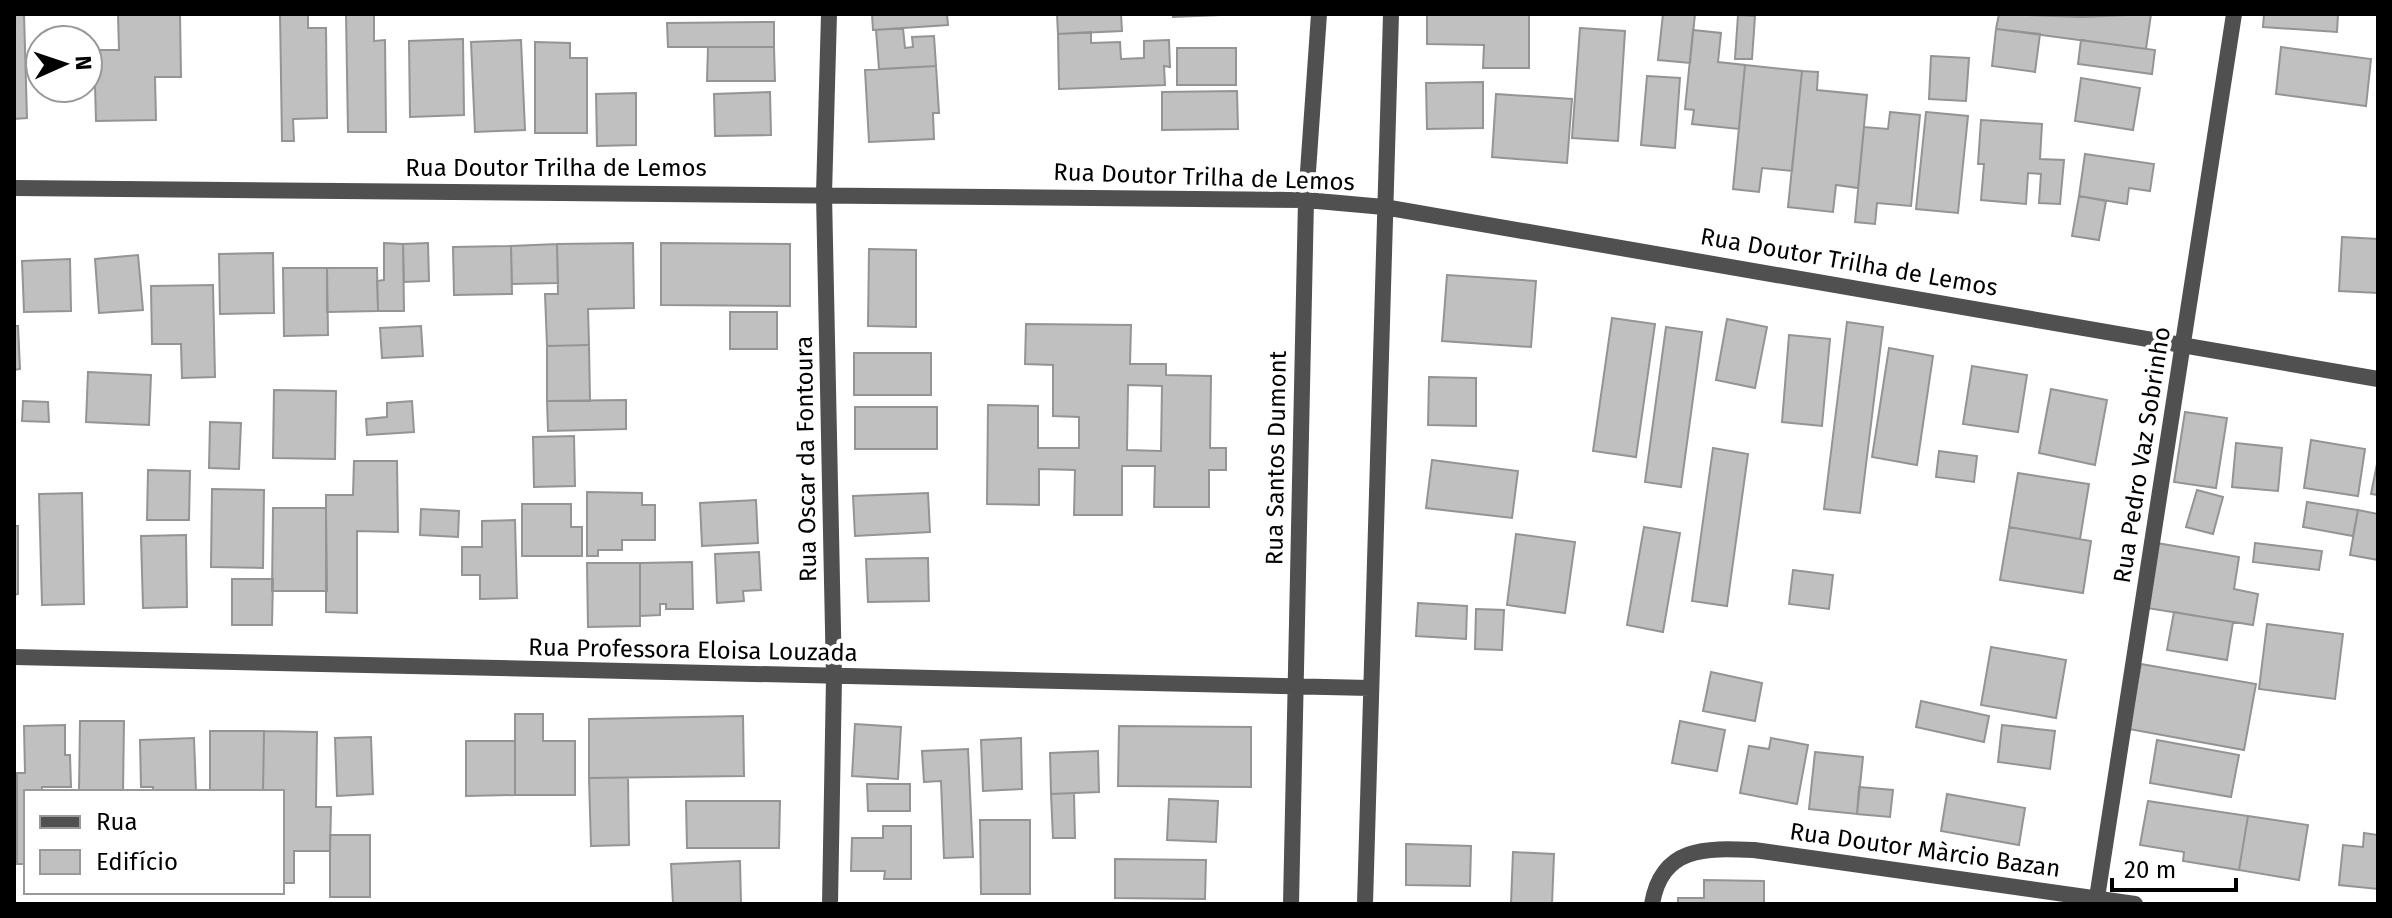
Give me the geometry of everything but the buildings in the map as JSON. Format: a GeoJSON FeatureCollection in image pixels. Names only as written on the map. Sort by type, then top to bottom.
{"type":"FeatureCollection","features":[{"type":"Feature","properties":{"kind":"street","name":"Rua Oscar da Fontoura"},"geometry":{"type":"LineString","coordinates":[[829,14],[824,194],[834,678],[830,904]]}},
{"type":"Feature","properties":{"kind":"street","name":"Rua Santos Dumont"},"geometry":{"type":"LineString","coordinates":[[1291,904],[1306,200],[1319,14]]}},
{"type":"Feature","properties":{"kind":"street"},"geometry":{"type":"LineString","coordinates":[[1365,904],[1391,14]]}},
{"type":"Feature","properties":{"kind":"street","name":"Rua Pedro Vaz Sobrinho"},"geometry":{"type":"LineString","coordinates":[[2096,901],[2105,824],[2185,344],[2234,14]]}},
{"type":"Feature","properties":{"kind":"street","name":"Rua Doutor Trilha de Lemos"},"geometry":{"type":"LineString","coordinates":[[14,188],[1306,200],[1384,207],[2378,379]]}},
{"type":"Feature","properties":{"kind":"street","name":"Rua Professora Eloisa Louzada"},"geometry":{"type":"LineString","coordinates":[[14,657],[1370,688]]}},
{"type":"Feature","properties":{"kind":"street","name":"Rua Doutor Màrcio Bazan"},"geometry":{"type":"LineString","coordinates":[[1652,904],[1655,888],[1677,857],[1708,848],[1754,850],[2096,901],[2135,904]]}}]}
